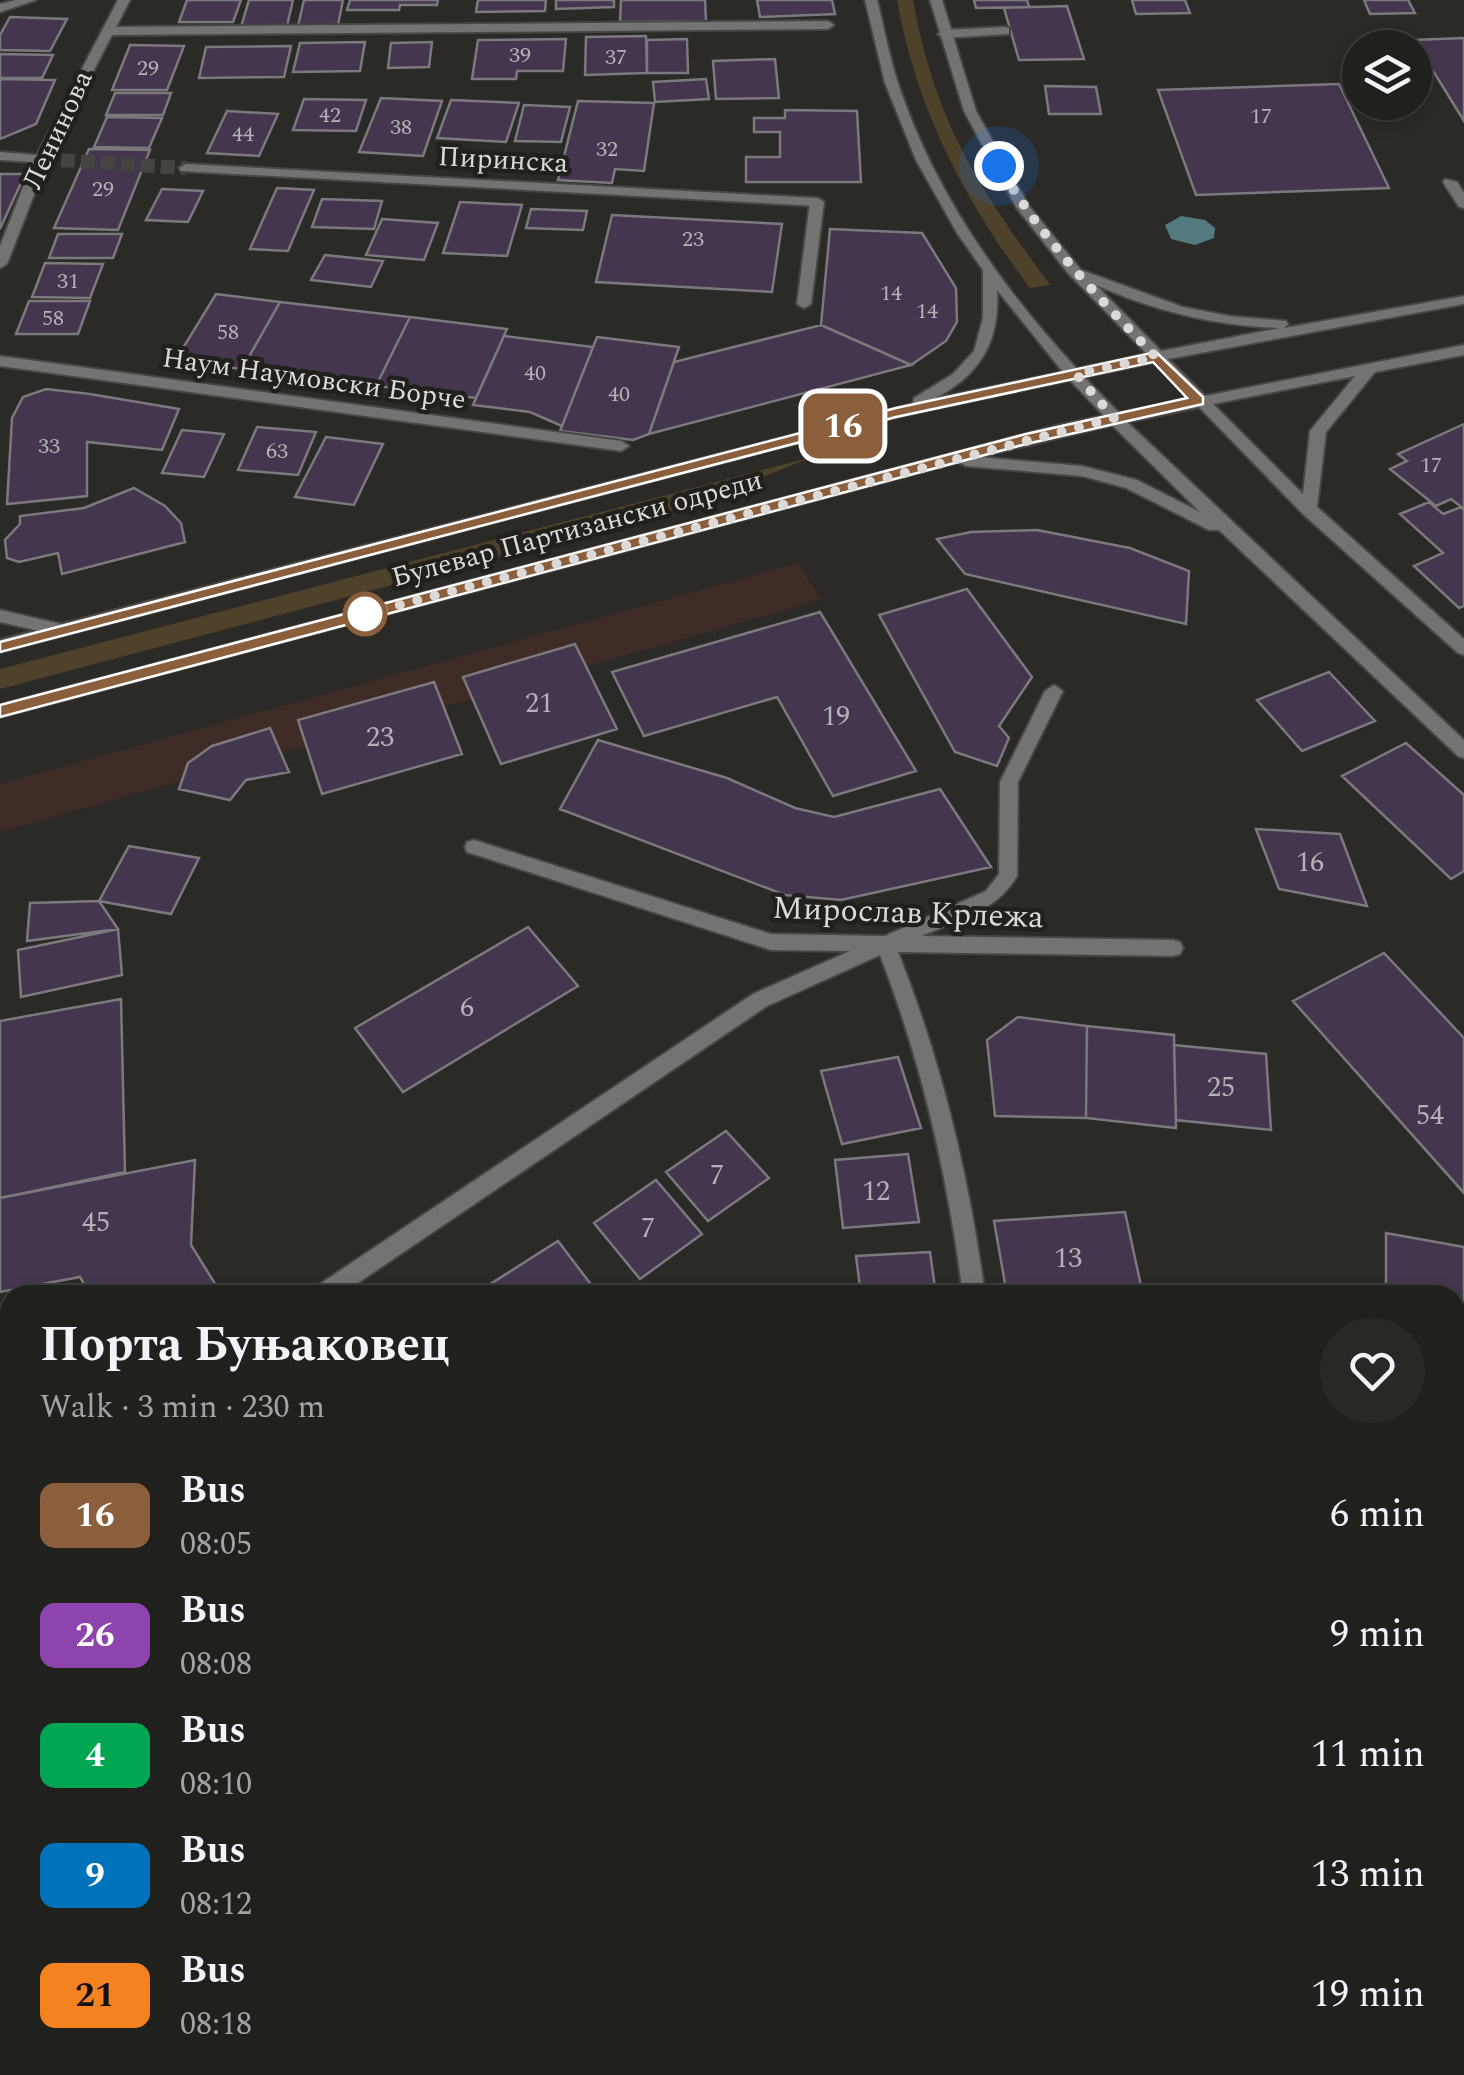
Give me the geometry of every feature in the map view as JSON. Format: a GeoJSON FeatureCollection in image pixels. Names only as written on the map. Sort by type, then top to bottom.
{"type":"FeatureCollection","features":[{"type":"Feature","properties":{"kind":"street"},"geometry":{"type":"LineString","coordinates":[[0,8],[30,0]]}},
{"type":"Feature","properties":{"kind":"street","name":"Ленинова"},"geometry":{"type":"LineString","coordinates":[[0,264],[41,160],[124,0]]}},
{"type":"Feature","properties":{"kind":"street"},"geometry":{"type":"LineString","coordinates":[[870,0],[888,81],[907,128],[988,272],[1114,418],[1464,751]]}},
{"type":"Feature","properties":{"kind":"street"},"geometry":{"type":"LineString","coordinates":[[936,0],[970,111],[1023,207],[1072,269],[1310,510],[1464,649]]}},
{"type":"Feature","properties":{"kind":"street"},"geometry":{"type":"LineString","coordinates":[[105,31],[828,25]]}},
{"type":"Feature","properties":{"kind":"street"},"geometry":{"type":"LineString","coordinates":[[944,34],[1006,31]]}},
{"type":"Feature","properties":{"kind":"street"},"geometry":{"type":"LineString","coordinates":[[0,156],[41,160]]}},
{"type":"Feature","properties":{"kind":"street","name":"Пиринска"},"geometry":{"type":"LineString","coordinates":[[186,168],[816,202],[804,304]]}},
{"type":"Feature","properties":{"kind":"street"},"geometry":{"type":"LineString","coordinates":[[1450,182],[1464,204]]}},
{"type":"Feature","properties":{"kind":"street"},"geometry":{"type":"LineString","coordinates":[[1072,269],[1141,300],[1186,313],[1264,324],[1328,324]]}},
{"type":"Feature","properties":{"kind":"street"},"geometry":{"type":"LineString","coordinates":[[896,412],[956,380],[978,358],[992,328],[988,272]]}},
{"type":"Feature","properties":{"kind":"street","name":"Булевар Партизански одреди"},"geometry":{"type":"LineString","coordinates":[[0,646],[896,412],[1156,357],[1464,300]]}},
{"type":"Feature","properties":{"kind":"street","name":"Булевар Партизански одреди"},"geometry":{"type":"LineString","coordinates":[[1,711],[1114,418],[1464,350]]}},
{"type":"Feature","properties":{"kind":"street","name":"Наум Наумовски Борче"},"geometry":{"type":"LineString","coordinates":[[0,362],[621,446]]}},
{"type":"Feature","properties":{"kind":"street"},"geometry":{"type":"LineString","coordinates":[[1310,510],[1318,431],[1370,366]]}},
{"type":"Feature","properties":{"kind":"street"},"geometry":{"type":"LineString","coordinates":[[949,460],[1082,471],[1131,484],[1234,535]]}},
{"type":"Feature","properties":{"kind":"street"},"geometry":{"type":"LineString","coordinates":[[0,616],[61,630]]}},
{"type":"Feature","properties":{"kind":"street"},"geometry":{"type":"LineString","coordinates":[[337,1285],[760,1000],[886,947],[992,896],[1008,876],[1009,782],[1054,691]]}},
{"type":"Feature","properties":{"kind":"street","name":"Мирослав Крлежа"},"geometry":{"type":"LineString","coordinates":[[474,848],[771,942],[886,947],[1173,948]]}},
{"type":"Feature","properties":{"kind":"street"},"geometry":{"type":"LineString","coordinates":[[886,947],[921,1032],[950,1133],[973,1285]]}},
{"type":"Feature","properties":{"kind":"shaded area"},"geometry":{"type":"Polygon","coordinates":[[[897,0],[913,0],[934,83],[963,152],[1001,216],[1050,285],[1030,288],[964,188],[930,116],[897,0]]]}},
{"type":"Feature","properties":{"kind":"shaded area"},"geometry":{"type":"Polygon","coordinates":[[[812,457],[698,504],[0,689],[0,669],[812,457]]]}},
{"type":"Feature","properties":{"kind":"shaded area"},"geometry":{"type":"Polygon","coordinates":[[[798,563],[821,600],[0,832],[0,784],[798,563]]]}},
{"type":"Feature","properties":{"kind":"water"},"geometry":{"type":"Polygon","coordinates":[[[1181,216],[1205,220],[1215,228],[1214,238],[1195,245],[1171,239],[1165,225],[1181,216]]]}},
{"type":"Feature","properties":{"kind":"building"},"geometry":{"type":"Polygon","coordinates":[[[187,0],[241,0],[233,22],[179,22],[187,0]]]}},
{"type":"Feature","properties":{"kind":"building"},"geometry":{"type":"Polygon","coordinates":[[[249,0],[293,0],[287,26],[241,27],[249,0]]]}},
{"type":"Feature","properties":{"kind":"building"},"geometry":{"type":"Polygon","coordinates":[[[304,0],[343,0],[338,25],[298,26],[304,0]]]}},
{"type":"Feature","properties":{"kind":"building"},"geometry":{"type":"Polygon","coordinates":[[[350,0],[438,0],[437,5],[400,5],[399,10],[347,10],[350,0]]]}},
{"type":"Feature","properties":{"kind":"building"},"geometry":{"type":"Polygon","coordinates":[[[478,0],[546,0],[545,11],[476,12],[478,0]]]}},
{"type":"Feature","properties":{"kind":"building"},"geometry":{"type":"Polygon","coordinates":[[[556,0],[614,0],[614,7],[556,9],[556,0]]]}},
{"type":"Feature","properties":{"kind":"building"},"geometry":{"type":"Polygon","coordinates":[[[621,0],[705,0],[706,21],[620,22],[621,0]]]}},
{"type":"Feature","properties":{"kind":"building"},"geometry":{"type":"Polygon","coordinates":[[[757,0],[832,0],[835,14],[760,17],[757,0]]]}},
{"type":"Feature","properties":{"kind":"building"},"geometry":{"type":"Polygon","coordinates":[[[974,0],[1027,0],[1029,7],[976,8],[974,0]]]}},
{"type":"Feature","properties":{"kind":"building"},"geometry":{"type":"Polygon","coordinates":[[[1132,0],[1185,0],[1190,13],[1136,14],[1132,0]]]}},
{"type":"Feature","properties":{"kind":"building"},"geometry":{"type":"Polygon","coordinates":[[[1364,0],[1408,0],[1415,13],[1370,14],[1364,0]]]}},
{"type":"Feature","properties":{"kind":"building"},"geometry":{"type":"Polygon","coordinates":[[[1067,6],[1084,59],[1019,60],[1004,8],[1067,6]]]}},
{"type":"Feature","properties":{"kind":"building"},"geometry":{"type":"Polygon","coordinates":[[[10,17],[67,19],[50,51],[0,50],[0,35],[10,17]]]}},
{"type":"Feature","properties":{"kind":"building"},"geometry":{"type":"Polygon","coordinates":[[[646,36],[647,73],[585,75],[586,37],[646,36]]]}},
{"type":"Feature","properties":{"kind":"building"},"geometry":{"type":"Polygon","coordinates":[[[1464,38],[1464,121],[1432,69],[1432,39],[1464,38]]]}},
{"type":"Feature","properties":{"kind":"building"},"geometry":{"type":"Polygon","coordinates":[[[566,39],[563,71],[517,71],[516,79],[472,79],[478,40],[566,39]]]}},
{"type":"Feature","properties":{"kind":"building"},"geometry":{"type":"Polygon","coordinates":[[[687,39],[688,73],[647,73],[647,40],[687,39]]]}},
{"type":"Feature","properties":{"kind":"building"},"geometry":{"type":"Polygon","coordinates":[[[365,42],[360,71],[293,72],[300,43],[365,42]]]}},
{"type":"Feature","properties":{"kind":"building"},"geometry":{"type":"Polygon","coordinates":[[[432,42],[429,67],[388,68],[391,43],[432,42]]]}},
{"type":"Feature","properties":{"kind":"building"},"geometry":{"type":"Polygon","coordinates":[[[130,45],[184,46],[167,90],[112,90],[130,45]]]}},
{"type":"Feature","properties":{"kind":"building"},"geometry":{"type":"Polygon","coordinates":[[[291,46],[284,77],[199,78],[206,47],[291,46]]]}},
{"type":"Feature","properties":{"kind":"building"},"geometry":{"type":"Polygon","coordinates":[[[0,54],[53,55],[42,78],[0,78],[0,54]]]}},
{"type":"Feature","properties":{"kind":"building"},"geometry":{"type":"Polygon","coordinates":[[[775,59],[779,98],[716,99],[713,61],[775,59]]]}},
{"type":"Feature","properties":{"kind":"building"},"geometry":{"type":"Polygon","coordinates":[[[0,79],[55,80],[36,124],[0,139],[0,79]]]}},
{"type":"Feature","properties":{"kind":"building"},"geometry":{"type":"Polygon","coordinates":[[[706,79],[709,99],[655,102],[653,82],[706,79]]]}},
{"type":"Feature","properties":{"kind":"building"},"geometry":{"type":"Polygon","coordinates":[[[1339,84],[1342,120],[1356,120],[1389,188],[1196,195],[1158,90],[1339,84]]]}},
{"type":"Feature","properties":{"kind":"building"},"geometry":{"type":"Polygon","coordinates":[[[1045,86],[1096,87],[1101,114],[1049,114],[1045,86]]]}},
{"type":"Feature","properties":{"kind":"building"},"geometry":{"type":"Polygon","coordinates":[[[115,93],[171,93],[163,115],[106,115],[115,93]]]}},
{"type":"Feature","properties":{"kind":"building"},"geometry":{"type":"Polygon","coordinates":[[[381,98],[442,101],[423,156],[359,152],[381,98]]]}},
{"type":"Feature","properties":{"kind":"building"},"geometry":{"type":"Polygon","coordinates":[[[304,99],[366,100],[356,131],[293,130],[304,99]]]}},
{"type":"Feature","properties":{"kind":"building"},"geometry":{"type":"Polygon","coordinates":[[[451,100],[519,103],[506,142],[437,138],[451,100]]]}},
{"type":"Feature","properties":{"kind":"building"},"geometry":{"type":"Polygon","coordinates":[[[578,101],[654,103],[644,171],[615,169],[612,183],[558,180],[578,101]]]}},
{"type":"Feature","properties":{"kind":"building"},"geometry":{"type":"Polygon","coordinates":[[[524,105],[570,107],[561,142],[515,141],[524,105]]]}},
{"type":"Feature","properties":{"kind":"building"},"geometry":{"type":"Polygon","coordinates":[[[785,110],[857,111],[861,182],[746,182],[746,157],[780,157],[780,132],[754,132],[754,118],[785,118],[785,110]]]}},
{"type":"Feature","properties":{"kind":"building"},"geometry":{"type":"Polygon","coordinates":[[[227,111],[278,114],[259,156],[207,153],[227,111]]]}},
{"type":"Feature","properties":{"kind":"building"},"geometry":{"type":"Polygon","coordinates":[[[107,117],[162,118],[149,148],[94,147],[107,117]]]}},
{"type":"Feature","properties":{"kind":"building"},"geometry":{"type":"Polygon","coordinates":[[[89,149],[150,150],[118,230],[54,228],[89,149]]]}},
{"type":"Feature","properties":{"kind":"building"},"geometry":{"type":"Polygon","coordinates":[[[0,174],[25,174],[0,229],[0,174]]]}},
{"type":"Feature","properties":{"kind":"building"},"geometry":{"type":"Polygon","coordinates":[[[277,188],[314,190],[288,251],[250,249],[277,188]]]}},
{"type":"Feature","properties":{"kind":"building"},"geometry":{"type":"Polygon","coordinates":[[[162,189],[203,191],[188,222],[146,220],[162,189]]]}},
{"type":"Feature","properties":{"kind":"building"},"geometry":{"type":"Polygon","coordinates":[[[322,199],[382,201],[374,229],[312,227],[322,199]]]}},
{"type":"Feature","properties":{"kind":"building"},"geometry":{"type":"Polygon","coordinates":[[[460,202],[522,205],[507,256],[443,253],[460,202]]]}},
{"type":"Feature","properties":{"kind":"building"},"geometry":{"type":"Polygon","coordinates":[[[531,209],[587,211],[583,230],[526,228],[531,209]]]}},
{"type":"Feature","properties":{"kind":"building"},"geometry":{"type":"Polygon","coordinates":[[[612,215],[782,224],[772,292],[596,282],[612,215]]]}},
{"type":"Feature","properties":{"kind":"building"},"geometry":{"type":"Polygon","coordinates":[[[382,219],[438,223],[424,260],[366,255],[382,219]]]}},
{"type":"Feature","properties":{"kind":"building"},"geometry":{"type":"Polygon","coordinates":[[[830,229],[922,233],[956,288],[957,322],[946,341],[911,365],[821,325],[830,229]]]}},
{"type":"Feature","properties":{"kind":"building"},"geometry":{"type":"Polygon","coordinates":[[[58,234],[122,234],[113,258],[49,258],[58,234]]]}},
{"type":"Feature","properties":{"kind":"building"},"geometry":{"type":"Polygon","coordinates":[[[325,255],[383,261],[371,287],[311,280],[325,255]]]}},
{"type":"Feature","properties":{"kind":"building"},"geometry":{"type":"Polygon","coordinates":[[[45,263],[103,264],[90,298],[32,297],[45,263]]]}},
{"type":"Feature","properties":{"kind":"building"},"geometry":{"type":"Polygon","coordinates":[[[216,294],[280,302],[242,369],[175,361],[216,294]]]}},
{"type":"Feature","properties":{"kind":"building"},"geometry":{"type":"Polygon","coordinates":[[[29,301],[90,301],[78,334],[16,334],[29,301]]]}},
{"type":"Feature","properties":{"kind":"building"},"geometry":{"type":"Polygon","coordinates":[[[280,302],[410,317],[376,386],[242,369],[280,302]]]}},
{"type":"Feature","properties":{"kind":"building"},"geometry":{"type":"Polygon","coordinates":[[[410,317],[507,329],[476,398],[376,386],[410,317]]]}},
{"type":"Feature","properties":{"kind":"building"},"geometry":{"type":"Polygon","coordinates":[[[821,325],[911,365],[649,434],[674,362],[821,325]]]}},
{"type":"Feature","properties":{"kind":"building"},"geometry":{"type":"Polygon","coordinates":[[[504,336],[593,347],[562,426],[530,412],[473,405],[504,336]]]}},
{"type":"Feature","properties":{"kind":"building"},"geometry":{"type":"Polygon","coordinates":[[[597,337],[679,347],[649,434],[633,440],[560,431],[597,337]]]}},
{"type":"Feature","properties":{"kind":"building"},"geometry":{"type":"Polygon","coordinates":[[[46,389],[179,409],[162,450],[87,442],[87,496],[7,504],[12,418],[23,397],[46,389]]]}},
{"type":"Feature","properties":{"kind":"building"},"geometry":{"type":"Polygon","coordinates":[[[1464,424],[1464,509],[1451,499],[1436,506],[1390,469],[1407,461],[1398,454],[1464,424]]]}},
{"type":"Feature","properties":{"kind":"building"},"geometry":{"type":"Polygon","coordinates":[[[257,427],[316,432],[298,475],[238,470],[257,427]]]}},
{"type":"Feature","properties":{"kind":"building"},"geometry":{"type":"Polygon","coordinates":[[[182,430],[224,434],[204,477],[162,473],[182,430]]]}},
{"type":"Feature","properties":{"kind":"building"},"geometry":{"type":"Polygon","coordinates":[[[326,437],[383,444],[354,505],[295,497],[326,437]]]}},
{"type":"Feature","properties":{"kind":"building"},"geometry":{"type":"Polygon","coordinates":[[[134,488],[165,506],[181,523],[185,542],[62,574],[58,553],[19,562],[7,558],[5,540],[20,524],[20,516],[84,508],[134,488]]]}},
{"type":"Feature","properties":{"kind":"building"},"geometry":{"type":"Polygon","coordinates":[[[1429,502],[1443,514],[1461,507],[1464,510],[1464,606],[1459,608],[1414,566],[1443,553],[1400,514],[1429,502]]]}},
{"type":"Feature","properties":{"kind":"building"},"geometry":{"type":"Polygon","coordinates":[[[1037,530],[1130,548],[1189,571],[1186,624],[965,574],[937,539],[971,532],[1037,530]]]}},
{"type":"Feature","properties":{"kind":"building"},"geometry":{"type":"Polygon","coordinates":[[[967,589],[1032,677],[999,726],[1009,738],[997,766],[955,752],[879,615],[967,589]]]}},
{"type":"Feature","properties":{"kind":"building"},"geometry":{"type":"Polygon","coordinates":[[[820,612],[916,771],[833,796],[777,697],[644,736],[612,672],[820,612]]]}},
{"type":"Feature","properties":{"kind":"building"},"geometry":{"type":"Polygon","coordinates":[[[575,644],[617,729],[501,764],[463,677],[575,644]]]}},
{"type":"Feature","properties":{"kind":"building"},"geometry":{"type":"Polygon","coordinates":[[[1329,672],[1375,721],[1302,751],[1257,700],[1329,672]]]}},
{"type":"Feature","properties":{"kind":"building"},"geometry":{"type":"Polygon","coordinates":[[[434,682],[462,754],[322,794],[298,720],[434,682]]]}},
{"type":"Feature","properties":{"kind":"building"},"geometry":{"type":"Polygon","coordinates":[[[270,728],[289,772],[246,780],[230,800],[179,789],[188,763],[212,746],[270,728]]]}},
{"type":"Feature","properties":{"kind":"building"},"geometry":{"type":"Polygon","coordinates":[[[598,740],[727,778],[795,808],[834,817],[940,789],[991,867],[841,900],[785,895],[560,809],[598,740]]]}},
{"type":"Feature","properties":{"kind":"building"},"geometry":{"type":"Polygon","coordinates":[[[1406,743],[1464,795],[1464,871],[1451,879],[1342,776],[1406,743]]]}},
{"type":"Feature","properties":{"kind":"building"},"geometry":{"type":"Polygon","coordinates":[[[1256,829],[1340,834],[1367,906],[1279,889],[1256,829]]]}},
{"type":"Feature","properties":{"kind":"building"},"geometry":{"type":"Polygon","coordinates":[[[129,846],[199,858],[171,914],[99,901],[129,846]]]}},
{"type":"Feature","properties":{"kind":"building"},"geometry":{"type":"Polygon","coordinates":[[[99,901],[118,929],[27,941],[30,903],[99,901]]]}},
{"type":"Feature","properties":{"kind":"building"},"geometry":{"type":"Polygon","coordinates":[[[528,927],[578,986],[403,1092],[355,1028],[528,927]]]}},
{"type":"Feature","properties":{"kind":"building"},"geometry":{"type":"Polygon","coordinates":[[[118,929],[122,975],[21,997],[18,950],[118,929]]]}},
{"type":"Feature","properties":{"kind":"building"},"geometry":{"type":"Polygon","coordinates":[[[1384,953],[1464,1038],[1464,1193],[1293,1001],[1384,953]]]}},
{"type":"Feature","properties":{"kind":"building"},"geometry":{"type":"Polygon","coordinates":[[[121,999],[125,1172],[0,1198],[0,1021],[121,999]]]}},
{"type":"Feature","properties":{"kind":"building"},"geometry":{"type":"Polygon","coordinates":[[[1018,1017],[1087,1026],[1086,1118],[995,1116],[987,1040],[1018,1017]]]}},
{"type":"Feature","properties":{"kind":"building"},"geometry":{"type":"Polygon","coordinates":[[[1087,1026],[1174,1035],[1176,1128],[1086,1118],[1087,1026]]]}},
{"type":"Feature","properties":{"kind":"building"},"geometry":{"type":"Polygon","coordinates":[[[1174,1045],[1266,1054],[1271,1130],[1176,1120],[1174,1045]]]}},
{"type":"Feature","properties":{"kind":"building"},"geometry":{"type":"Polygon","coordinates":[[[898,1057],[921,1128],[842,1144],[821,1071],[898,1057]]]}},
{"type":"Feature","properties":{"kind":"building"},"geometry":{"type":"Polygon","coordinates":[[[726,1131],[769,1178],[708,1221],[666,1172],[726,1131]]]}},
{"type":"Feature","properties":{"kind":"building"},"geometry":{"type":"Polygon","coordinates":[[[908,1154],[919,1222],[843,1228],[835,1160],[908,1154]]]}},
{"type":"Feature","properties":{"kind":"building"},"geometry":{"type":"Polygon","coordinates":[[[195,1160],[191,1245],[216,1285],[84,1285],[80,1277],[37,1285],[0,1285],[0,1198],[195,1160]]]}},
{"type":"Feature","properties":{"kind":"building"},"geometry":{"type":"Polygon","coordinates":[[[656,1180],[702,1234],[640,1279],[594,1223],[656,1180]]]}},
{"type":"Feature","properties":{"kind":"building"},"geometry":{"type":"Polygon","coordinates":[[[1125,1212],[1141,1285],[1005,1285],[994,1221],[1125,1212]]]}},
{"type":"Feature","properties":{"kind":"building"},"geometry":{"type":"Polygon","coordinates":[[[1386,1233],[1464,1247],[1464,1285],[1386,1285],[1386,1233]]]}},
{"type":"Feature","properties":{"kind":"building"},"geometry":{"type":"Polygon","coordinates":[[[558,1241],[591,1285],[489,1285],[558,1241]]]}},
{"type":"Feature","properties":{"kind":"building"},"geometry":{"type":"Polygon","coordinates":[[[930,1252],[935,1285],[860,1285],[856,1256],[930,1252]]]}},
{"type":"Feature","properties":{"kind":"tunnel"},"geometry":{"type":"LineString","coordinates":[[41,159],[186,168]]}},
{"type":"Feature","properties":{"kind":"bus line","name":"16"},"geometry":{"type":"LineString","coordinates":[[0,646],[896,412],[1156,357],[1198,400],[1026,439],[0,711]]}},
{"type":"Feature","properties":{"kind":"route"},"geometry":{"type":"LineString","coordinates":[[365,614],[1114,418],[1076,374],[1156,357],[1072,269],[1023,207],[999,166]]}}]}
